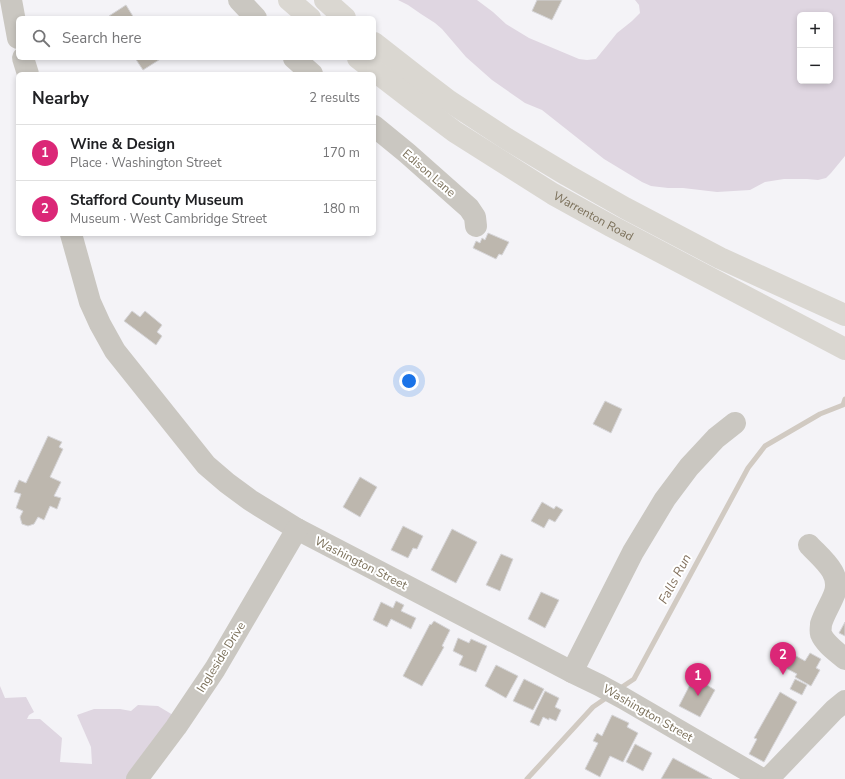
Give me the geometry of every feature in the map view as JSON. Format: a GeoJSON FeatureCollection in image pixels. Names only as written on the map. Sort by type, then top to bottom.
{"type":"FeatureCollection","features":[{"type":"Feature","properties":{"kind":"main road"},"geometry":{"type":"LineString","coordinates":[[289,0],[308,16]]}},
{"type":"Feature","properties":{"kind":"main road"},"geometry":{"type":"LineString","coordinates":[[325,0],[342,16]]}},
{"type":"Feature","properties":{"kind":"main road","name":"Warrenton Road"},"geometry":{"type":"LineString","coordinates":[[376,45],[449,101],[507,139],[567,175],[625,208],[720,258],[845,315]]}},
{"type":"Feature","properties":{"kind":"main road","name":"Warrenton Road"},"geometry":{"type":"LineString","coordinates":[[361,60],[455,132],[553,194],[611,226],[845,348]]}},
{"type":"Feature","properties":{"kind":"street"},"geometry":{"type":"LineString","coordinates":[[12,0],[16,25]]}},
{"type":"Feature","properties":{"kind":"street"},"geometry":{"type":"LineString","coordinates":[[239,0],[254,16]]}},
{"type":"Feature","properties":{"kind":"street"},"geometry":{"type":"LineString","coordinates":[[24,60],[27,72]]}},
{"type":"Feature","properties":{"kind":"street"},"geometry":{"type":"LineString","coordinates":[[296,60],[310,72]]}},
{"type":"Feature","properties":{"kind":"street","name":"Edison Lane"},"geometry":{"type":"LineString","coordinates":[[376,128],[469,208],[474,217],[476,226]]}},
{"type":"Feature","properties":{"kind":"street","name":"Washington Street"},"geometry":{"type":"LineString","coordinates":[[72,236],[90,302],[115,351],[206,465],[232,488],[297,529],[599,685],[762,779]]}},
{"type":"Feature","properties":{"kind":"street"},"geometry":{"type":"LineString","coordinates":[[572,672],[633,552],[665,499],[689,467],[716,438],[735,423]]}},
{"type":"Feature","properties":{"kind":"street","name":"Ingleside Drive"},"geometry":{"type":"LineString","coordinates":[[137,779],[176,727],[215,669],[297,529]]}},
{"type":"Feature","properties":{"kind":"street"},"geometry":{"type":"LineString","coordinates":[[810,545],[830,567],[836,581],[836,590],[821,624],[821,635],[827,643],[845,659]]}},
{"type":"Feature","properties":{"kind":"street"},"geometry":{"type":"LineString","coordinates":[[768,779],[845,701]]}},
{"type":"Feature","properties":{"kind":"shaded area"},"geometry":{"type":"Polygon","coordinates":[[[398,0],[477,0],[506,24],[529,38],[579,59],[587,60],[596,59],[617,33],[640,13],[639,5],[635,0],[845,0],[845,156],[826,178],[818,180],[784,179],[765,182],[750,190],[717,192],[651,186],[604,159],[542,110],[525,103],[492,80],[466,57],[435,23],[398,0]]]}},
{"type":"Feature","properties":{"kind":"shaded area"},"geometry":{"type":"Polygon","coordinates":[[[0,686],[5,698],[26,697],[34,712],[29,715],[27,719],[40,719],[62,738],[60,762],[92,764],[91,747],[77,715],[94,709],[120,709],[131,711],[138,705],[158,706],[173,715],[126,779],[0,779],[0,686]]]}},
{"type":"Feature","properties":{"kind":"building"},"geometry":{"type":"Polygon","coordinates":[[[537,0],[562,0],[552,20],[532,11],[537,0]]]}},
{"type":"Feature","properties":{"kind":"building"},"geometry":{"type":"Polygon","coordinates":[[[126,5],[133,16],[109,16],[126,5]]]}},
{"type":"Feature","properties":{"kind":"building"},"geometry":{"type":"Polygon","coordinates":[[[136,60],[159,60],[143,70],[136,60]]]}},
{"type":"Feature","properties":{"kind":"building"},"geometry":{"type":"Polygon","coordinates":[[[488,233],[509,242],[502,255],[499,254],[496,259],[473,248],[476,241],[480,243],[482,238],[485,240],[488,233]]]}},
{"type":"Feature","properties":{"kind":"building"},"geometry":{"type":"Polygon","coordinates":[[[132,311],[140,317],[145,311],[162,325],[157,332],[162,336],[156,345],[124,321],[132,311]]]}},
{"type":"Feature","properties":{"kind":"building"},"geometry":{"type":"Polygon","coordinates":[[[605,401],[622,409],[611,433],[593,424],[605,401]]]}},
{"type":"Feature","properties":{"kind":"building"},"geometry":{"type":"Polygon","coordinates":[[[48,436],[62,442],[59,447],[63,449],[50,477],[61,482],[54,496],[61,498],[57,509],[50,506],[44,520],[38,517],[34,524],[28,526],[22,524],[20,517],[23,511],[16,508],[21,494],[14,492],[19,480],[26,483],[48,436]]]}},
{"type":"Feature","properties":{"kind":"building"},"geometry":{"type":"Polygon","coordinates":[[[360,477],[377,487],[360,517],[343,507],[360,477]]]}},
{"type":"Feature","properties":{"kind":"building"},"geometry":{"type":"Polygon","coordinates":[[[542,502],[554,509],[556,506],[563,510],[555,522],[549,519],[544,528],[531,521],[542,502]]]}},
{"type":"Feature","properties":{"kind":"building"},"geometry":{"type":"Polygon","coordinates":[[[403,526],[423,536],[417,549],[413,548],[408,558],[391,550],[403,526]]]}},
{"type":"Feature","properties":{"kind":"building"},"geometry":{"type":"Polygon","coordinates":[[[452,529],[477,542],[456,583],[431,570],[452,529]]]}},
{"type":"Feature","properties":{"kind":"building"},"geometry":{"type":"Polygon","coordinates":[[[501,554],[513,559],[500,591],[486,585],[501,554]]]}},
{"type":"Feature","properties":{"kind":"building"},"geometry":{"type":"Polygon","coordinates":[[[541,592],[559,600],[545,628],[528,619],[541,592]]]}},
{"type":"Feature","properties":{"kind":"building"},"geometry":{"type":"Polygon","coordinates":[[[396,601],[404,605],[401,611],[416,618],[411,629],[391,619],[387,627],[373,620],[381,602],[393,608],[396,601]]]}},
{"type":"Feature","properties":{"kind":"building"},"geometry":{"type":"Polygon","coordinates":[[[434,621],[450,630],[442,646],[444,647],[422,686],[403,676],[430,624],[431,625],[434,621]]]}},
{"type":"Feature","properties":{"kind":"building"},"geometry":{"type":"Polygon","coordinates":[[[845,622],[845,636],[839,633],[845,622]]]}},
{"type":"Feature","properties":{"kind":"building"},"geometry":{"type":"Polygon","coordinates":[[[458,638],[469,643],[471,639],[487,646],[476,672],[459,665],[463,656],[453,651],[458,638]]]}},
{"type":"Feature","properties":{"kind":"building"},"geometry":{"type":"Polygon","coordinates":[[[789,652],[805,661],[810,653],[821,659],[816,668],[820,670],[811,686],[795,677],[797,674],[782,666],[789,652]]]}},
{"type":"Feature","properties":{"kind":"building"},"geometry":{"type":"Polygon","coordinates":[[[496,665],[518,676],[506,698],[485,686],[496,665]]]}},
{"type":"Feature","properties":{"kind":"building"},"geometry":{"type":"Polygon","coordinates":[[[696,673],[709,680],[707,685],[715,690],[700,717],[679,706],[696,673]]]}},
{"type":"Feature","properties":{"kind":"building"},"geometry":{"type":"Polygon","coordinates":[[[524,679],[544,689],[533,710],[513,701],[524,679]]]}},
{"type":"Feature","properties":{"kind":"building"},"geometry":{"type":"Polygon","coordinates":[[[795,679],[807,685],[802,695],[790,689],[795,679]]]}},
{"type":"Feature","properties":{"kind":"building"},"geometry":{"type":"Polygon","coordinates":[[[545,691],[559,698],[555,707],[561,710],[556,721],[543,717],[539,726],[530,722],[545,691]]]}},
{"type":"Feature","properties":{"kind":"building"},"geometry":{"type":"Polygon","coordinates":[[[780,692],[797,702],[764,762],[749,754],[757,739],[754,738],[780,692]]]}},
{"type":"Feature","properties":{"kind":"building"},"geometry":{"type":"Polygon","coordinates":[[[612,715],[629,723],[627,727],[638,733],[623,762],[610,756],[600,777],[585,769],[598,743],[593,741],[597,733],[602,736],[612,715]]]}},
{"type":"Feature","properties":{"kind":"building"},"geometry":{"type":"Polygon","coordinates":[[[635,744],[652,753],[643,771],[626,762],[635,744]]]}},
{"type":"Feature","properties":{"kind":"building"},"geometry":{"type":"Polygon","coordinates":[[[673,758],[712,779],[661,779],[673,758]]]}},
{"type":"Feature","properties":{"kind":"waterway","name":"Falls Run"},"geometry":{"type":"LineString","coordinates":[[619,689],[634,679],[748,468],[765,446],[820,414],[843,405],[845,399]]}},
{"type":"Feature","properties":{"kind":"waterway","name":"Falls Run"},"geometry":{"type":"LineString","coordinates":[[527,779],[593,707],[609,696]]}},
{"type":"Feature","properties":{"kind":"place","name":"Stafford County Museum"},"geometry":{"type":"Point","coordinates":[783,675]}},
{"type":"Feature","properties":{"kind":"place","name":"Wine & Design"},"geometry":{"type":"Point","coordinates":[698,696]}}]}
